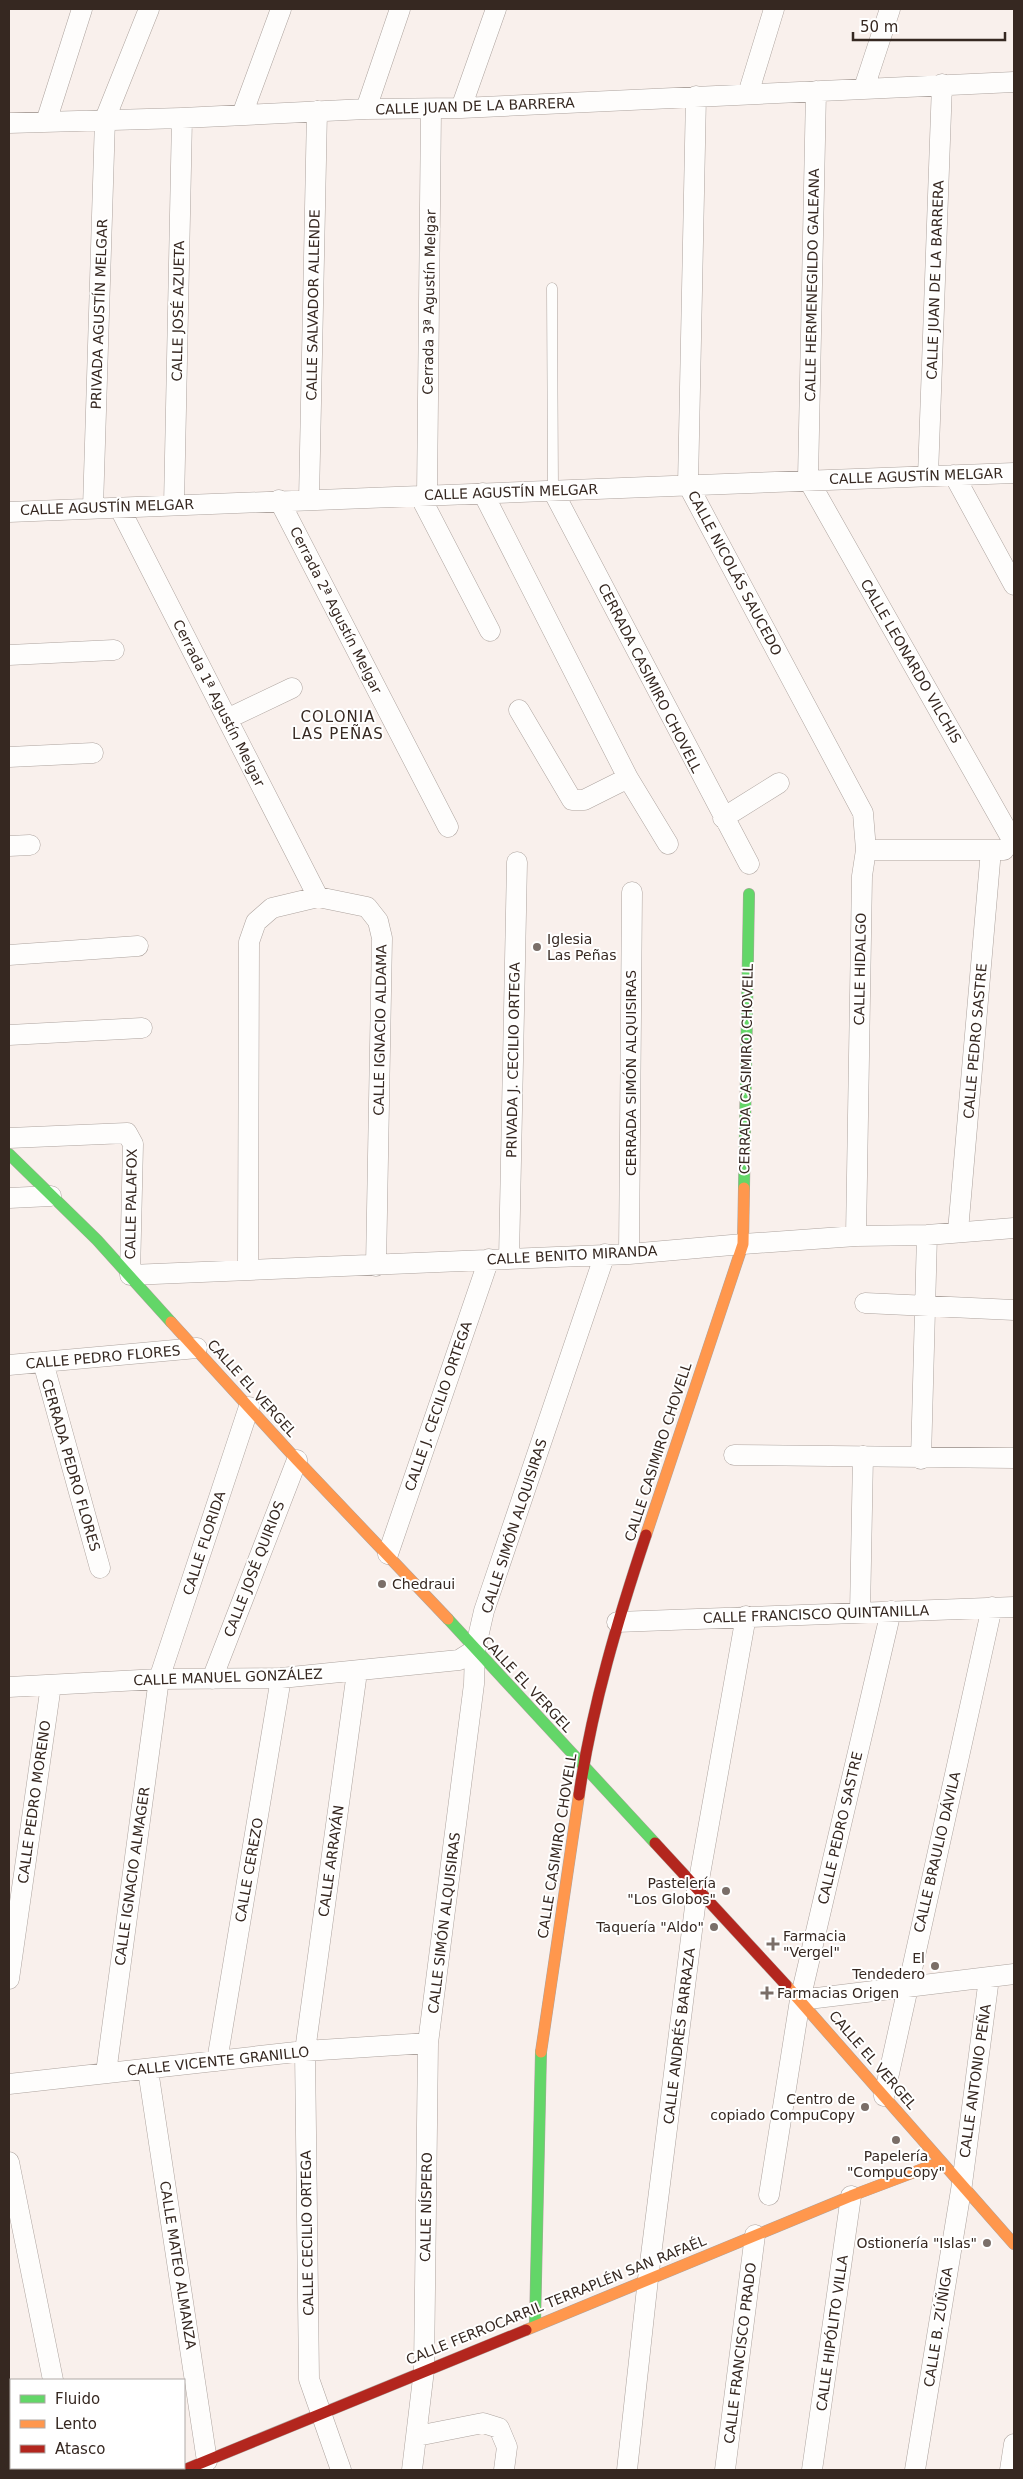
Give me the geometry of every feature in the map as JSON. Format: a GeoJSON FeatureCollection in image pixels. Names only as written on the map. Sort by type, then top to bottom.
{"type":"FeatureCollection","features":[{"type":"Feature","properties":{"kind":"street"},"geometry":{"type":"LineString","coordinates":[[46,122],[82,9]]}},
{"type":"Feature","properties":{"kind":"street"},"geometry":{"type":"LineString","coordinates":[[105,119],[149,9]]}},
{"type":"Feature","properties":{"kind":"street"},"geometry":{"type":"LineString","coordinates":[[242,115],[281,9]]}},
{"type":"Feature","properties":{"kind":"street"},"geometry":{"type":"LineString","coordinates":[[366,109],[400,9]]}},
{"type":"Feature","properties":{"kind":"street"},"geometry":{"type":"LineString","coordinates":[[461,108],[496,9]]}},
{"type":"Feature","properties":{"kind":"street"},"geometry":{"type":"LineString","coordinates":[[748,94],[774,9]]}},
{"type":"Feature","properties":{"kind":"street"},"geometry":{"type":"LineString","coordinates":[[864,88],[890,9]]}},
{"type":"Feature","properties":{"kind":"street","name":"CALLE JUAN DE LA BARRERA"},"geometry":{"type":"LineString","coordinates":[[9,123],[182,118],[366,109],[431,110],[1014,82]]}},
{"type":"Feature","properties":{"kind":"street","name":"CALLE JUAN DE LA BARRERA"},"geometry":{"type":"LineString","coordinates":[[928,476],[942,84]]}},
{"type":"Feature","properties":{"kind":"street","name":"CALLE HERMENEGILDO GALEANA"},"geometry":{"type":"LineString","coordinates":[[808,479],[816,91]]}},
{"type":"Feature","properties":{"kind":"street","name":"CALLE NICOLÁS SAUCEDO"},"geometry":{"type":"LineString","coordinates":[[696,96],[688,485],[864,813],[866,850]]}},
{"type":"Feature","properties":{"kind":"street","name":"Cerrada 3ª Agustín Melgar"},"geometry":{"type":"LineString","coordinates":[[431,110],[424,496],[490,630]]}},
{"type":"Feature","properties":{"kind":"street","name":"CALLE SALVADOR ALLENDE"},"geometry":{"type":"LineString","coordinates":[[309,500],[318,111]]}},
{"type":"Feature","properties":{"kind":"street","name":"CALLE JOSÉ AZUETA"},"geometry":{"type":"LineString","coordinates":[[174,505],[182,118]]}},
{"type":"Feature","properties":{"kind":"street","name":"PRIVADA AGUSTÍN MELGAR"},"geometry":{"type":"LineString","coordinates":[[93,508],[105,119]]}},
{"type":"Feature","properties":{"kind":"street","name":"CALLE AGUSTÍN MELGAR"},"geometry":{"type":"LineString","coordinates":[[9,512],[808,479],[1014,473]]}},
{"type":"Feature","properties":{"kind":"street"},"geometry":{"type":"LineString","coordinates":[[954,475],[1014,585]]}},
{"type":"Feature","properties":{"kind":"street","name":"CALLE LEONARDO VILCHIS"},"geometry":{"type":"LineString","coordinates":[[808,479],[1014,843]]}},
{"type":"Feature","properties":{"kind":"street","name":"CERRADA CASIMIRO CHOVELL"},"geometry":{"type":"LineString","coordinates":[[553,491],[722,818],[749,864]]}},
{"type":"Feature","properties":{"kind":"street"},"geometry":{"type":"LineString","coordinates":[[483,493],[628,778],[668,844]]}},
{"type":"Feature","properties":{"kind":"street","name":"Cerrada 2ª Agustín Melgar"},"geometry":{"type":"LineString","coordinates":[[279,500],[448,827]]}},
{"type":"Feature","properties":{"kind":"street","name":"Cerrada 1ª Agustín Melgar"},"geometry":{"type":"LineString","coordinates":[[120,508],[318,897]]}},
{"type":"Feature","properties":{"kind":"street"},"geometry":{"type":"LineString","coordinates":[[9,655],[114,650]]}},
{"type":"Feature","properties":{"kind":"street"},"geometry":{"type":"LineString","coordinates":[[226,719],[292,688]]}},
{"type":"Feature","properties":{"kind":"street"},"geometry":{"type":"LineString","coordinates":[[518,710],[572,800],[584,800],[628,778]]}},
{"type":"Feature","properties":{"kind":"street"},"geometry":{"type":"LineString","coordinates":[[9,756],[93,753]]}},
{"type":"Feature","properties":{"kind":"street"},"geometry":{"type":"LineString","coordinates":[[722,818],[779,783]]}},
{"type":"Feature","properties":{"kind":"street"},"geometry":{"type":"LineString","coordinates":[[9,846],[30,845]]}},
{"type":"Feature","properties":{"kind":"street"},"geometry":{"type":"LineString","coordinates":[[866,850],[1014,849]]}},
{"type":"Feature","properties":{"kind":"street","name":"CALLE HIDALGO"},"geometry":{"type":"LineString","coordinates":[[856,1236],[862,876],[866,850]]}},
{"type":"Feature","properties":{"kind":"street","name":"CALLE PEDRO SASTRE"},"geometry":{"type":"LineString","coordinates":[[958,1232],[991,850]]}},
{"type":"Feature","properties":{"kind":"street","name":"PRIVADA J. CECILIO ORTEGA"},"geometry":{"type":"LineString","coordinates":[[508,1258],[518,862]]}},
{"type":"Feature","properties":{"kind":"street","name":"CERRADA SIMÓN ALQUISIRAS"},"geometry":{"type":"LineString","coordinates":[[629,1254],[632,892]]}},
{"type":"Feature","properties":{"kind":"street","name":"CERRADA CASIMIRO CHOVELL"},"geometry":{"type":"LineString","coordinates":[[743,1244],[750,894]]}},
{"type":"Feature","properties":{"kind":"street","name":"CALLE IGNACIO ALDAMA"},"geometry":{"type":"LineString","coordinates":[[248,1270],[249,942],[256,922],[272,908],[318,897],[367,907],[378,921],[382,938],[376,1266]]}},
{"type":"Feature","properties":{"kind":"street"},"geometry":{"type":"LineString","coordinates":[[9,955],[138,946]]}},
{"type":"Feature","properties":{"kind":"street"},"geometry":{"type":"LineString","coordinates":[[9,1035],[142,1028]]}},
{"type":"Feature","properties":{"kind":"street","name":"CALLE PALAFOX"},"geometry":{"type":"LineString","coordinates":[[9,1138],[128,1133],[133,1144],[130,1275]]}},
{"type":"Feature","properties":{"kind":"street","name":"CALLE EL VERGEL"},"geometry":{"type":"LineString","coordinates":[[9,1154],[130,1275],[297,1460],[388,1554],[697,1891],[800,2000],[1014,2244]]}},
{"type":"Feature","properties":{"kind":"street"},"geometry":{"type":"LineString","coordinates":[[9,1198],[51,1196]]}},
{"type":"Feature","properties":{"kind":"street","name":"CALLE BENITO MIRANDA"},"geometry":{"type":"LineString","coordinates":[[130,1275],[629,1254],[856,1236],[927,1235],[1014,1228]]}},
{"type":"Feature","properties":{"kind":"street"},"geometry":{"type":"LineString","coordinates":[[921,1459],[927,1235]]}},
{"type":"Feature","properties":{"kind":"street","name":"CALLE CASIMIRO CHOVELL"},"geometry":{"type":"LineString","coordinates":[[535,2325],[540,2060],[582,1766],[618,1622],[743,1244]]}},
{"type":"Feature","properties":{"kind":"street","name":"CALLE SIMÓN ALQUISIRAS"},"geometry":{"type":"LineString","coordinates":[[428,2043],[474,1684],[475,1650],[484,1611],[605,1254]]}},
{"type":"Feature","properties":{"kind":"street","name":"CALLE J. CECILIO ORTEGA"},"geometry":{"type":"LineString","coordinates":[[388,1554],[489,1259]]}},
{"type":"Feature","properties":{"kind":"street"},"geometry":{"type":"LineString","coordinates":[[865,1303],[1014,1310]]}},
{"type":"Feature","properties":{"kind":"street","name":"CALLE PEDRO FLORES"},"geometry":{"type":"LineString","coordinates":[[9,1365],[197,1348]]}},
{"type":"Feature","properties":{"kind":"street","name":"CERRADA PEDRO FLORES"},"geometry":{"type":"LineString","coordinates":[[43,1362],[100,1568]]}},
{"type":"Feature","properties":{"kind":"street","name":"CALLE FLORIDA"},"geometry":{"type":"LineString","coordinates":[[159,1679],[249,1407]]}},
{"type":"Feature","properties":{"kind":"street"},"geometry":{"type":"LineString","coordinates":[[734,1455],[863,1456],[921,1459],[1014,1458]]}},
{"type":"Feature","properties":{"kind":"street"},"geometry":{"type":"LineString","coordinates":[[860,1613],[863,1456]]}},
{"type":"Feature","properties":{"kind":"street","name":"CALLE JOSÉ QUIRIOS"},"geometry":{"type":"LineString","coordinates":[[212,1679],[297,1460]]}},
{"type":"Feature","properties":{"kind":"street","name":"CALLE BRAULIO DÁVILA"},"geometry":{"type":"LineString","coordinates":[[884,2096],[992,1607]]}},
{"type":"Feature","properties":{"kind":"street","name":"CALLE FRANCISCO QUINTANILLA"},"geometry":{"type":"LineString","coordinates":[[618,1622],[1014,1607]]}},
{"type":"Feature","properties":{"kind":"street","name":"CALLE PEDRO SASTRE"},"geometry":{"type":"LineString","coordinates":[[770,2195],[800,2000],[891,1611]]}},
{"type":"Feature","properties":{"kind":"street","name":"CALLE ANDRÉS BARRAZA"},"geometry":{"type":"LineString","coordinates":[[627,2470],[648,2279],[697,1891],[746,1616]]}},
{"type":"Feature","properties":{"kind":"street","name":"CALLE MANUEL GONZÁLEZ"},"geometry":{"type":"LineString","coordinates":[[9,1687],[159,1679],[281,1678],[357,1672],[458,1660],[475,1650]]}},
{"type":"Feature","properties":{"kind":"street","name":"CALLE ARRAYÁN"},"geometry":{"type":"LineString","coordinates":[[305,2051],[357,1672]]}},
{"type":"Feature","properties":{"kind":"street","name":"CALLE CEREZO"},"geometry":{"type":"LineString","coordinates":[[216,2061],[281,1678]]}},
{"type":"Feature","properties":{"kind":"street","name":"CALLE IGNACIO ALMAGER"},"geometry":{"type":"LineString","coordinates":[[106,2073],[159,1679]]}},
{"type":"Feature","properties":{"kind":"street","name":"CALLE PEDRO MORENO"},"geometry":{"type":"LineString","coordinates":[[9,1979],[51,1685]]}},
{"type":"Feature","properties":{"kind":"street"},"geometry":{"type":"LineString","coordinates":[[800,2000],[1014,1974]]}},
{"type":"Feature","properties":{"kind":"street","name":"CALLE ANTONIO PEÑA"},"geometry":{"type":"LineString","coordinates":[[962,2184],[989,1978]]}},
{"type":"Feature","properties":{"kind":"street","name":"CALLE VICENTE GRANILLO"},"geometry":{"type":"LineString","coordinates":[[9,2084],[305,2051],[428,2043]]}},
{"type":"Feature","properties":{"kind":"street","name":"CALLE NÍSPERO"},"geometry":{"type":"LineString","coordinates":[[412,2470],[424,2370],[428,2043]]}},
{"type":"Feature","properties":{"kind":"street","name":"CALLE CECILIO ORTEGA"},"geometry":{"type":"LineString","coordinates":[[305,2051],[309,2380],[341,2470]]}},
{"type":"Feature","properties":{"kind":"street","name":"CALLE MATEO ALMANZA"},"geometry":{"type":"LineString","coordinates":[[148,2070],[197,2467]]}},
{"type":"Feature","properties":{"kind":"street"},"geometry":{"type":"LineString","coordinates":[[9,2162],[53,2379]]}},
{"type":"Feature","properties":{"kind":"street","name":"CALLE FERROCARRIL TERRAPLÉN SAN RAFAÉL"},"geometry":{"type":"LineString","coordinates":[[197,2467],[424,2370],[851,2196],[941,2162]]}},
{"type":"Feature","properties":{"kind":"street","name":"CALLE B. ZÚÑIGA"},"geometry":{"type":"LineString","coordinates":[[915,2470],[962,2184]]}},
{"type":"Feature","properties":{"kind":"street","name":"CALLE HIPÓLITO VILLA"},"geometry":{"type":"LineString","coordinates":[[812,2470],[851,2196]]}},
{"type":"Feature","properties":{"kind":"street","name":"CALLE FRANCISCO PRADO"},"geometry":{"type":"LineString","coordinates":[[725,2470],[755,2235]]}},
{"type":"Feature","properties":{"kind":"street"},"geometry":{"type":"LineString","coordinates":[[417,2436],[483,2423],[499,2428],[507,2447],[504,2470]]}},
{"type":"Feature","properties":{"kind":"street"},"geometry":{"type":"LineString","coordinates":[[1010,2470],[1014,2444]]}},
{"type":"Feature","properties":{"kind":"lane"},"geometry":{"type":"LineString","coordinates":[[552,288],[553,491]]}},
{"type":"Feature","properties":{"kind":"traffic: fast"},"geometry":{"type":"LineString","coordinates":[[744,1188],[749,894]]}},
{"type":"Feature","properties":{"kind":"traffic: fast"},"geometry":{"type":"LineString","coordinates":[[9,1154],[97,1240],[171,1322]]}},
{"type":"Feature","properties":{"kind":"traffic: fast"},"geometry":{"type":"LineString","coordinates":[[448,1619],[655,1843]]}},
{"type":"Feature","properties":{"kind":"traffic: fast"},"geometry":{"type":"LineString","coordinates":[[535,2325],[541,2052]]}},
{"type":"Feature","properties":{"kind":"traffic: slow"},"geometry":{"type":"LineString","coordinates":[[646,1535],[743,1244],[744,1188]]}},
{"type":"Feature","properties":{"kind":"traffic: slow"},"geometry":{"type":"LineString","coordinates":[[171,1322],[297,1460],[448,1619]]}},
{"type":"Feature","properties":{"kind":"traffic: slow"},"geometry":{"type":"LineString","coordinates":[[541,2052],[579,1795]]}},
{"type":"Feature","properties":{"kind":"traffic: slow"},"geometry":{"type":"LineString","coordinates":[[786,1985],[1014,2244]]}},
{"type":"Feature","properties":{"kind":"traffic: slow"},"geometry":{"type":"LineString","coordinates":[[526,2330],[851,2196],[941,2162]]}},
{"type":"Feature","properties":{"kind":"traffic: jam"},"geometry":{"type":"LineString","coordinates":[[579,1795],[584,1762],[607,1663],[646,1535]]}},
{"type":"Feature","properties":{"kind":"traffic: jam"},"geometry":{"type":"LineString","coordinates":[[655,1843],[786,1985]]}},
{"type":"Feature","properties":{"kind":"traffic: jam"},"geometry":{"type":"LineString","coordinates":[[184,2470],[526,2330]]}},
{"type":"Feature","properties":{"kind":"place","name":"Iglesia Las Peñas"},"geometry":{"type":"Point","coordinates":[537,947]}},
{"type":"Feature","properties":{"kind":"place","name":"Chedraui"},"geometry":{"type":"Point","coordinates":[382,1584]}},
{"type":"Feature","properties":{"kind":"place","name":"Pastelería \"Los Globos\""},"geometry":{"type":"Point","coordinates":[726,1891]}},
{"type":"Feature","properties":{"kind":"place","name":"Taquería \"Aldo\""},"geometry":{"type":"Point","coordinates":[714,1927]}},
{"type":"Feature","properties":{"kind":"place","name":"Farmacia \"Vergel\""},"geometry":{"type":"Point","coordinates":[773,1944]}},
{"type":"Feature","properties":{"kind":"place","name":"El Tendedero"},"geometry":{"type":"Point","coordinates":[935,1966]}},
{"type":"Feature","properties":{"kind":"place","name":"Farmacias Origen"},"geometry":{"type":"Point","coordinates":[767,1993]}},
{"type":"Feature","properties":{"kind":"place","name":"Centro de copiado CompuCopy"},"geometry":{"type":"Point","coordinates":[865,2107]}},
{"type":"Feature","properties":{"kind":"place","name":"Papelería \"CompuCopy\""},"geometry":{"type":"Point","coordinates":[896,2140]}},
{"type":"Feature","properties":{"kind":"place","name":"Ostionería \"Islas\""},"geometry":{"type":"Point","coordinates":[987,2243]}},
{"type":"Feature","properties":{"kind":"district","name":"COLONIA LAS PEÑAS"},"geometry":{"type":"Point","coordinates":[338,726]}}]}
